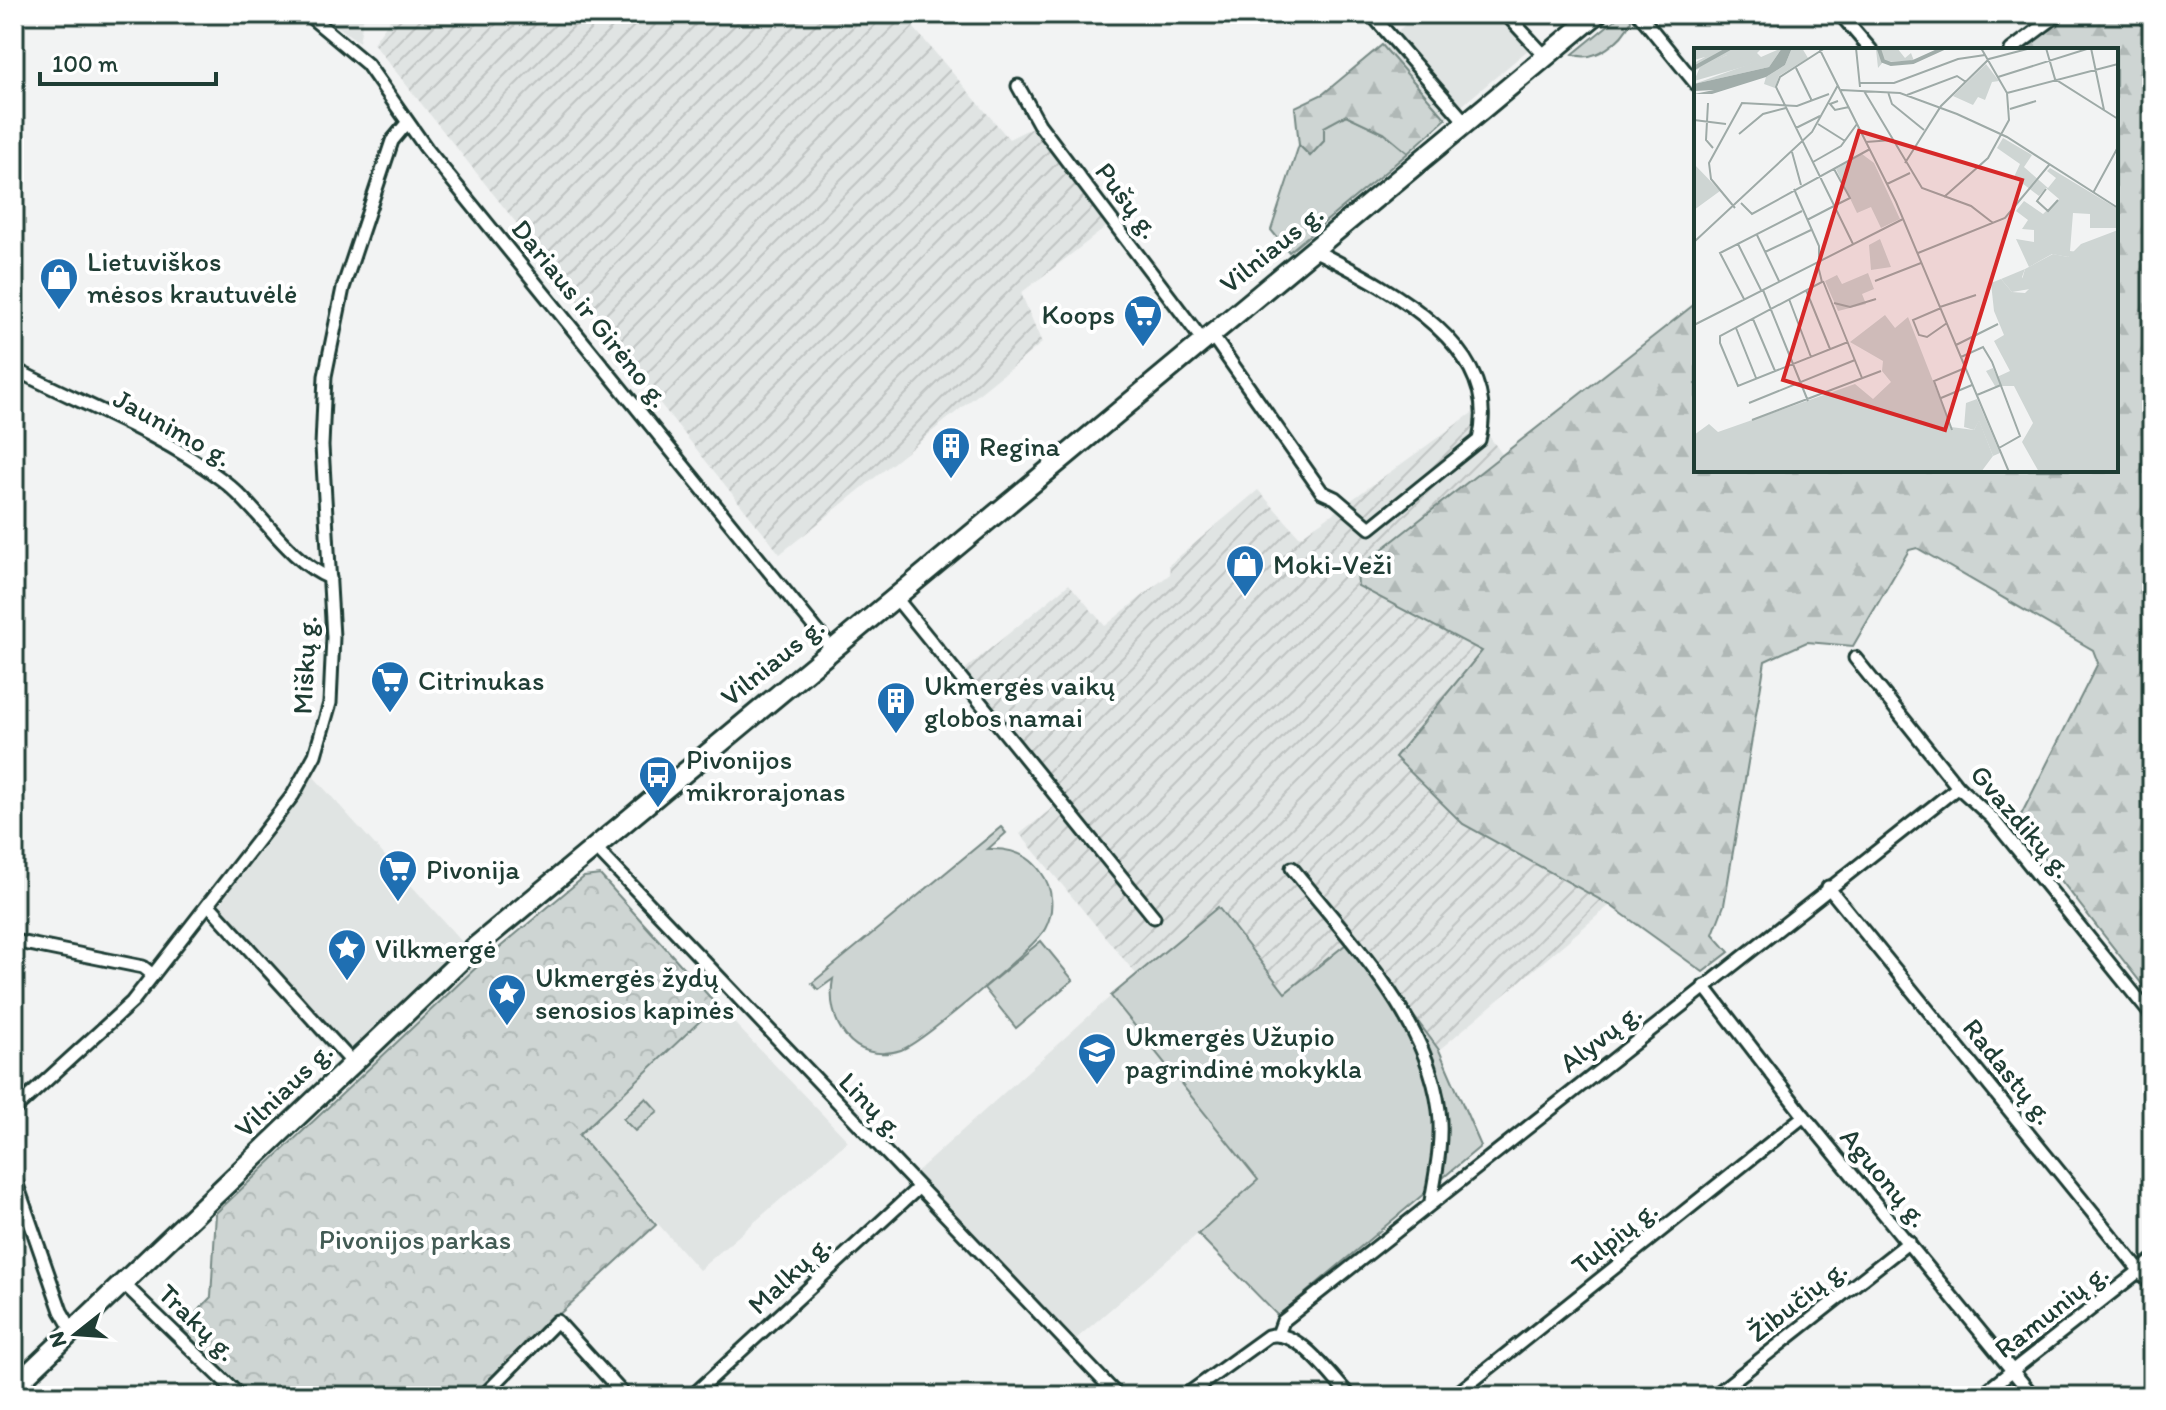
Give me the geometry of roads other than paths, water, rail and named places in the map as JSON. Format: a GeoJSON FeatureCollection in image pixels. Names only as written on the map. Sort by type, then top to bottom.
{"type":"FeatureCollection","features":[{"type":"Feature","properties":{"kind":"main road","name":"Vilniaus g."},"geometry":{"type":"LineString","coordinates":[[14,1387],[475,947],[593,845],[896,598],[1597,14]]}},
{"type":"Feature","properties":{"kind":"street","name":"Dariaus ir Girėno g."},"geometry":{"type":"LineString","coordinates":[[307,14],[356,52],[407,123],[832,649]]}},
{"type":"Feature","properties":{"kind":"street"},"geometry":{"type":"LineString","coordinates":[[1371,14],[1467,124]]}},
{"type":"Feature","properties":{"kind":"street"},"geometry":{"type":"LineString","coordinates":[[1506,14],[1546,57]]}},
{"type":"Feature","properties":{"kind":"street"},"geometry":{"type":"LineString","coordinates":[[1639,14],[1694,82]]}},
{"type":"Feature","properties":{"kind":"street"},"geometry":{"type":"LineString","coordinates":[[1840,14],[1869,48]]}},
{"type":"Feature","properties":{"kind":"street"},"geometry":{"type":"LineString","coordinates":[[2014,48],[2059,14]]}},
{"type":"Feature","properties":{"kind":"street","name":"Pušų g."},"geometry":{"type":"LineString","coordinates":[[1018,86],[1039,124],[1207,337],[1322,492],[1335,498],[1370,528],[1479,440],[1484,419],[1480,384],[1472,368],[1428,319],[1378,283],[1314,250]]}},
{"type":"Feature","properties":{"kind":"street","name":"Miškų g."},"geometry":{"type":"LineString","coordinates":[[14,1110],[94,1040],[153,975],[305,776],[324,731],[332,671],[322,446],[330,341],[343,288],[392,141],[407,123]]}},
{"type":"Feature","properties":{"kind":"street","name":"Jaunimo g."},"geometry":{"type":"LineString","coordinates":[[14,369],[151,438],[223,480],[305,565],[330,578]]}},
{"type":"Feature","properties":{"kind":"street"},"geometry":{"type":"LineString","coordinates":[[896,598],[1154,917]]}},
{"type":"Feature","properties":{"kind":"street","name":"Gvazdikų g."},"geometry":{"type":"LineString","coordinates":[[1855,658],[1958,787],[1992,818],[2152,1016]]}},
{"type":"Feature","properties":{"kind":"street","name":"Alyvų g."},"geometry":{"type":"LineString","coordinates":[[1185,1396],[1268,1336],[1279,1332],[1283,1321],[1431,1201],[1958,787]]}},
{"type":"Feature","properties":{"kind":"street","name":"Linų g."},"geometry":{"type":"LineString","coordinates":[[593,845],[1118,1396]]}},
{"type":"Feature","properties":{"kind":"street"},"geometry":{"type":"LineString","coordinates":[[1292,868],[1392,995],[1425,1056],[1439,1110],[1438,1155],[1431,1201]]}},
{"type":"Feature","properties":{"kind":"street","name":"Radastų g."},"geometry":{"type":"LineString","coordinates":[[1828,887],[2152,1286]]}},
{"type":"Feature","properties":{"kind":"street"},"geometry":{"type":"LineString","coordinates":[[209,905],[352,1062]]}},
{"type":"Feature","properties":{"kind":"street"},"geometry":{"type":"LineString","coordinates":[[14,941],[143,967],[153,975]]}},
{"type":"Feature","properties":{"kind":"street","name":"Aguonų g."},"geometry":{"type":"LineString","coordinates":[[1704,986],[1804,1116],[2033,1396]]}},
{"type":"Feature","properties":{"kind":"street","name":"Tulpių g."},"geometry":{"type":"LineString","coordinates":[[1454,1396],[1804,1116]]}},
{"type":"Feature","properties":{"kind":"street"},"geometry":{"type":"LineString","coordinates":[[14,1176],[61,1311],[72,1330]]}},
{"type":"Feature","properties":{"kind":"street","name":"Malkų g."},"geometry":{"type":"LineString","coordinates":[[692,1396],[918,1188]]}},
{"type":"Feature","properties":{"kind":"street","name":"Žibučių g."},"geometry":{"type":"LineString","coordinates":[[1714,1396],[1909,1242]]}},
{"type":"Feature","properties":{"kind":"street","name":"Ramunių g."},"geometry":{"type":"LineString","coordinates":[[1980,1396],[2152,1261]]}},
{"type":"Feature","properties":{"kind":"street","name":"Trakų g."},"geometry":{"type":"LineString","coordinates":[[122,1282],[240,1396]]}},
{"type":"Feature","properties":{"kind":"street"},"geometry":{"type":"LineString","coordinates":[[483,1396],[557,1321],[625,1396]]}},
{"type":"Feature","properties":{"kind":"street"},"geometry":{"type":"LineString","coordinates":[[1279,1332],[1292,1337],[1350,1396]]}},
{"type":"Feature","properties":{"kind":"place","name":"Lietuviškos mėsos krautuvėlė"},"geometry":{"type":"Point","coordinates":[59,311]}},
{"type":"Feature","properties":{"kind":"place","name":"Koops"},"geometry":{"type":"Point","coordinates":[1143,348]}},
{"type":"Feature","properties":{"kind":"place","name":"Regina"},"geometry":{"type":"Point","coordinates":[951,480]}},
{"type":"Feature","properties":{"kind":"place","name":"Moki-Veži"},"geometry":{"type":"Point","coordinates":[1245,598]}},
{"type":"Feature","properties":{"kind":"place","name":"Citrinukas"},"geometry":{"type":"Point","coordinates":[390,714]}},
{"type":"Feature","properties":{"kind":"place","name":"Ukmergės vaikų globos namai"},"geometry":{"type":"Point","coordinates":[896,735]}},
{"type":"Feature","properties":{"kind":"place","name":"Pivonijos mikrorajonas"},"geometry":{"type":"Point","coordinates":[658,809]}},
{"type":"Feature","properties":{"kind":"place","name":"Pivonija"},"geometry":{"type":"Point","coordinates":[398,903]}},
{"type":"Feature","properties":{"kind":"place","name":"Vilkmergė"},"geometry":{"type":"Point","coordinates":[347,982]}},
{"type":"Feature","properties":{"kind":"place","name":"Ukmergės žydų senosios kapinės"},"geometry":{"type":"Point","coordinates":[507,1027]}},
{"type":"Feature","properties":{"kind":"place","name":"Ukmergės Užupio pagrindinė mokykla"},"geometry":{"type":"Point","coordinates":[1097,1086]}},
{"type":"Feature","properties":{"kind":"park label","name":"Pivonijos parkas"},"geometry":{"type":"Point","coordinates":[415,1239]}}]}
